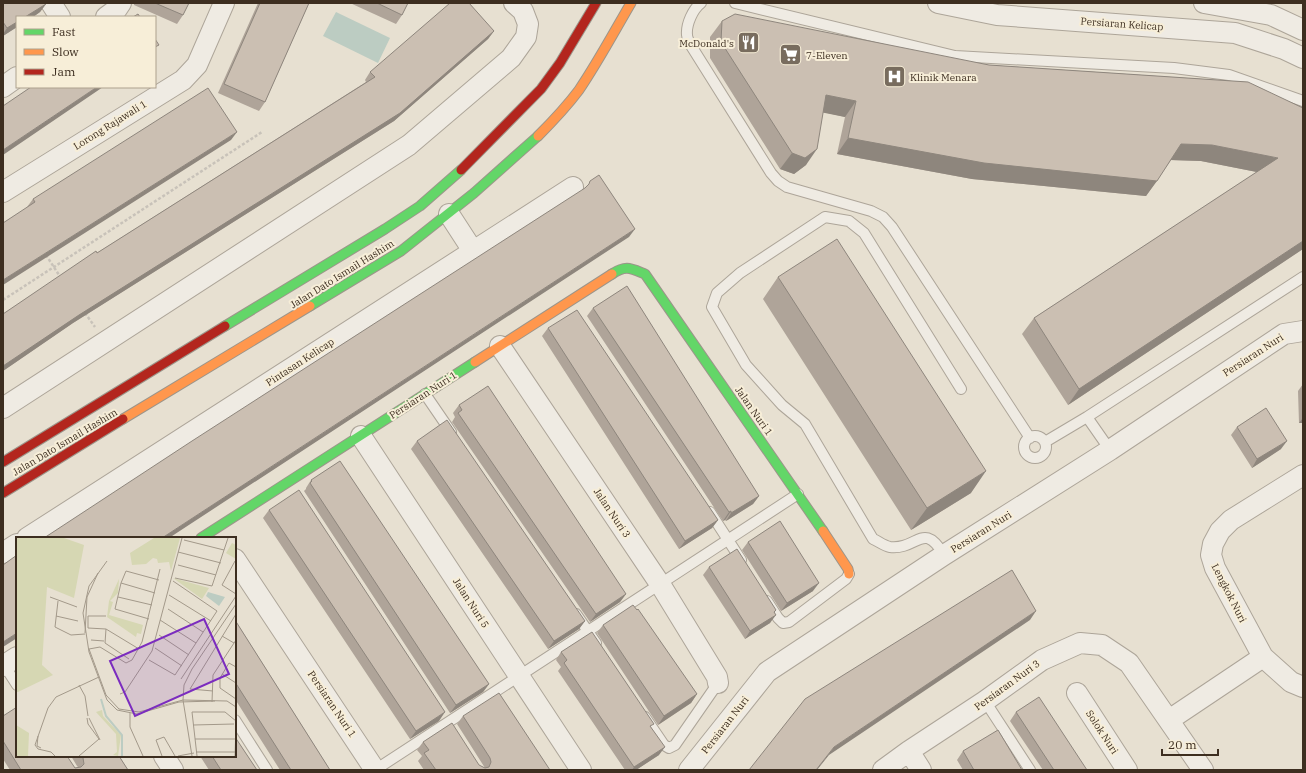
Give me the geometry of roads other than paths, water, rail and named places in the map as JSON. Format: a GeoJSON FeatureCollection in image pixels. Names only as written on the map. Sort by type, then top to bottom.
{"type":"FeatureCollection","features":[{"type":"Feature","properties":{"kind":"main road","name":"Jalan Dato Ismail Hashim"},"geometry":{"type":"LineString","coordinates":[[3,462],[385,229],[420,206],[453,178],[541,89],[560,62],[596,3]]}},
{"type":"Feature","properties":{"kind":"main road","name":"Jalan Dato Ismail Hashim"},"geometry":{"type":"LineString","coordinates":[[3,493],[77,446],[401,251],[449,214],[484,186],[543,131],[570,102],[591,71],[631,3]]}},
{"type":"Feature","properties":{"kind":"main road","name":"Persiaran Nuri 1"},"geometry":{"type":"LineString","coordinates":[[213,535],[292,484],[425,394],[500,346],[572,304],[621,268],[633,269]]}},
{"type":"Feature","properties":{"kind":"main road","name":"Jalan Nuri 1"},"geometry":{"type":"LineString","coordinates":[[633,269],[645,274],[798,494],[848,569],[849,574]]}},
{"type":"Feature","properties":{"kind":"street"},"geometry":{"type":"LineString","coordinates":[[51,3],[59,16]]}},
{"type":"Feature","properties":{"kind":"street"},"geometry":{"type":"LineString","coordinates":[[107,16],[118,8],[121,3]]}},
{"type":"Feature","properties":{"kind":"street","name":"Lorong Rajawali 1"},"geometry":{"type":"LineString","coordinates":[[3,192],[183,80],[196,65],[224,3]]}},
{"type":"Feature","properties":{"kind":"street"},"geometry":{"type":"LineString","coordinates":[[3,408],[409,145],[511,58],[526,37],[528,24],[523,11],[514,3]]}},
{"type":"Feature","properties":{"kind":"street","name":"Persiaran Kelicap"},"geometry":{"type":"LineString","coordinates":[[938,3],[997,15],[1235,33],[1284,49],[1303,58]]}},
{"type":"Feature","properties":{"kind":"street"},"geometry":{"type":"LineString","coordinates":[[1204,3],[1271,15],[1303,30]]}},
{"type":"Feature","properties":{"kind":"street","name":"Pintasan Kelicap"},"geometry":{"type":"LineString","coordinates":[[29,537],[573,187]]}},
{"type":"Feature","properties":{"kind":"street"},"geometry":{"type":"LineString","coordinates":[[449,214],[473,251]]}},
{"type":"Feature","properties":{"kind":"street","name":"Persiaran Nuri"},"geometry":{"type":"LineString","coordinates":[[689,770],[767,672],[944,555],[1110,450],[1284,334],[1303,331]]}},
{"type":"Feature","properties":{"kind":"street","name":"Jalan Nuri 3"},"geometry":{"type":"LineString","coordinates":[[500,346],[660,584],[717,677],[718,683]]}},
{"type":"Feature","properties":{"kind":"street","name":"Jalan Nuri 5"},"geometry":{"type":"LineString","coordinates":[[361,436],[581,770]]}},
{"type":"Feature","properties":{"kind":"street","name":"Lengkok Nuri"},"geometry":{"type":"LineString","coordinates":[[1303,475],[1231,520],[1220,531],[1213,544],[1211,556],[1215,568],[1263,657],[1291,682],[1303,687]]}},
{"type":"Feature","properties":{"kind":"street"},"geometry":{"type":"LineString","coordinates":[[3,553],[16,545]]}},
{"type":"Feature","properties":{"kind":"street","name":"Persiaran Nuri 1"},"geometry":{"type":"LineString","coordinates":[[236,561],[375,770]]}},
{"type":"Feature","properties":{"kind":"street","name":"Persiaran Nuri 3"},"geometry":{"type":"LineString","coordinates":[[883,770],[909,751],[986,701],[1042,660],[1080,643],[1102,645],[1129,663],[1203,770]]}},
{"type":"Feature","properties":{"kind":"street"},"geometry":{"type":"LineString","coordinates":[[1169,720],[1263,657]]}},
{"type":"Feature","properties":{"kind":"street","name":"Solok Nuri"},"geometry":{"type":"LineString","coordinates":[[1077,693],[1126,770]]}},
{"type":"Feature","properties":{"kind":"street"},"geometry":{"type":"LineString","coordinates":[[909,751],[921,770]]}},
{"type":"Feature","properties":{"kind":"street"},"geometry":{"type":"LineString","coordinates":[[165,757],[173,770]]}},
{"type":"Feature","properties":{"kind":"lane"},"geometry":{"type":"LineString","coordinates":[[701,3],[694,12],[688,24],[687,35],[690,44],[771,173],[778,181],[787,186],[871,211],[883,217],[892,227],[1030,438]]}},
{"type":"Feature","properties":{"kind":"lane"},"geometry":{"type":"LineString","coordinates":[[735,3],[955,56],[1174,68],[1229,75],[1303,101]]}},
{"type":"Feature","properties":{"kind":"lane"},"geometry":{"type":"LineString","coordinates":[[944,555],[932,539],[924,537],[907,545],[889,547],[873,539],[804,424],[782,405],[746,365],[712,307],[717,293],[740,272],[825,217],[849,221],[864,233],[961,389]]}},
{"type":"Feature","properties":{"kind":"lane"},"geometry":{"type":"LineString","coordinates":[[1045,442],[1087,417],[1303,277]]}},
{"type":"Feature","properties":{"kind":"lane"},"geometry":{"type":"LineString","coordinates":[[425,394],[457,440]]}},
{"type":"Feature","properties":{"kind":"lane"},"geometry":{"type":"LineString","coordinates":[[1087,417],[1110,450]]}},
{"type":"Feature","properties":{"kind":"lane"},"geometry":{"type":"LineString","coordinates":[[1036,437],[1045,442],[1045,452],[1040,457],[1033,458],[1025,451],[1025,444],[1030,438],[1036,437]]}},
{"type":"Feature","properties":{"kind":"lane"},"geometry":{"type":"LineString","coordinates":[[375,770],[798,494]]}},
{"type":"Feature","properties":{"kind":"lane"},"geometry":{"type":"LineString","coordinates":[[706,506],[745,566]]}},
{"type":"Feature","properties":{"kind":"lane"},"geometry":{"type":"LineString","coordinates":[[762,592],[778,618],[784,623],[789,622],[846,578],[849,574]]}},
{"type":"Feature","properties":{"kind":"lane"},"geometry":{"type":"LineString","coordinates":[[570,605],[601,650]]}},
{"type":"Feature","properties":{"kind":"lane"},"geometry":{"type":"LineString","coordinates":[[8,663],[16,683]]}},
{"type":"Feature","properties":{"kind":"lane"},"geometry":{"type":"LineString","coordinates":[[638,707],[664,746],[670,748],[675,745],[715,690],[718,683]]}},
{"type":"Feature","properties":{"kind":"lane"},"geometry":{"type":"LineString","coordinates":[[986,701],[1030,770]]}},
{"type":"Feature","properties":{"kind":"lane"},"geometry":{"type":"LineString","coordinates":[[236,722],[267,770]]}},
{"type":"Feature","properties":{"kind":"place","name":"McDonald's"},"geometry":{"type":"Point","coordinates":[749,43]}},
{"type":"Feature","properties":{"kind":"place","name":"7-Eleven"},"geometry":{"type":"Point","coordinates":[790,55]}},
{"type":"Feature","properties":{"kind":"place","name":"Klinik Menara"},"geometry":{"type":"Point","coordinates":[894,77]}}]}
